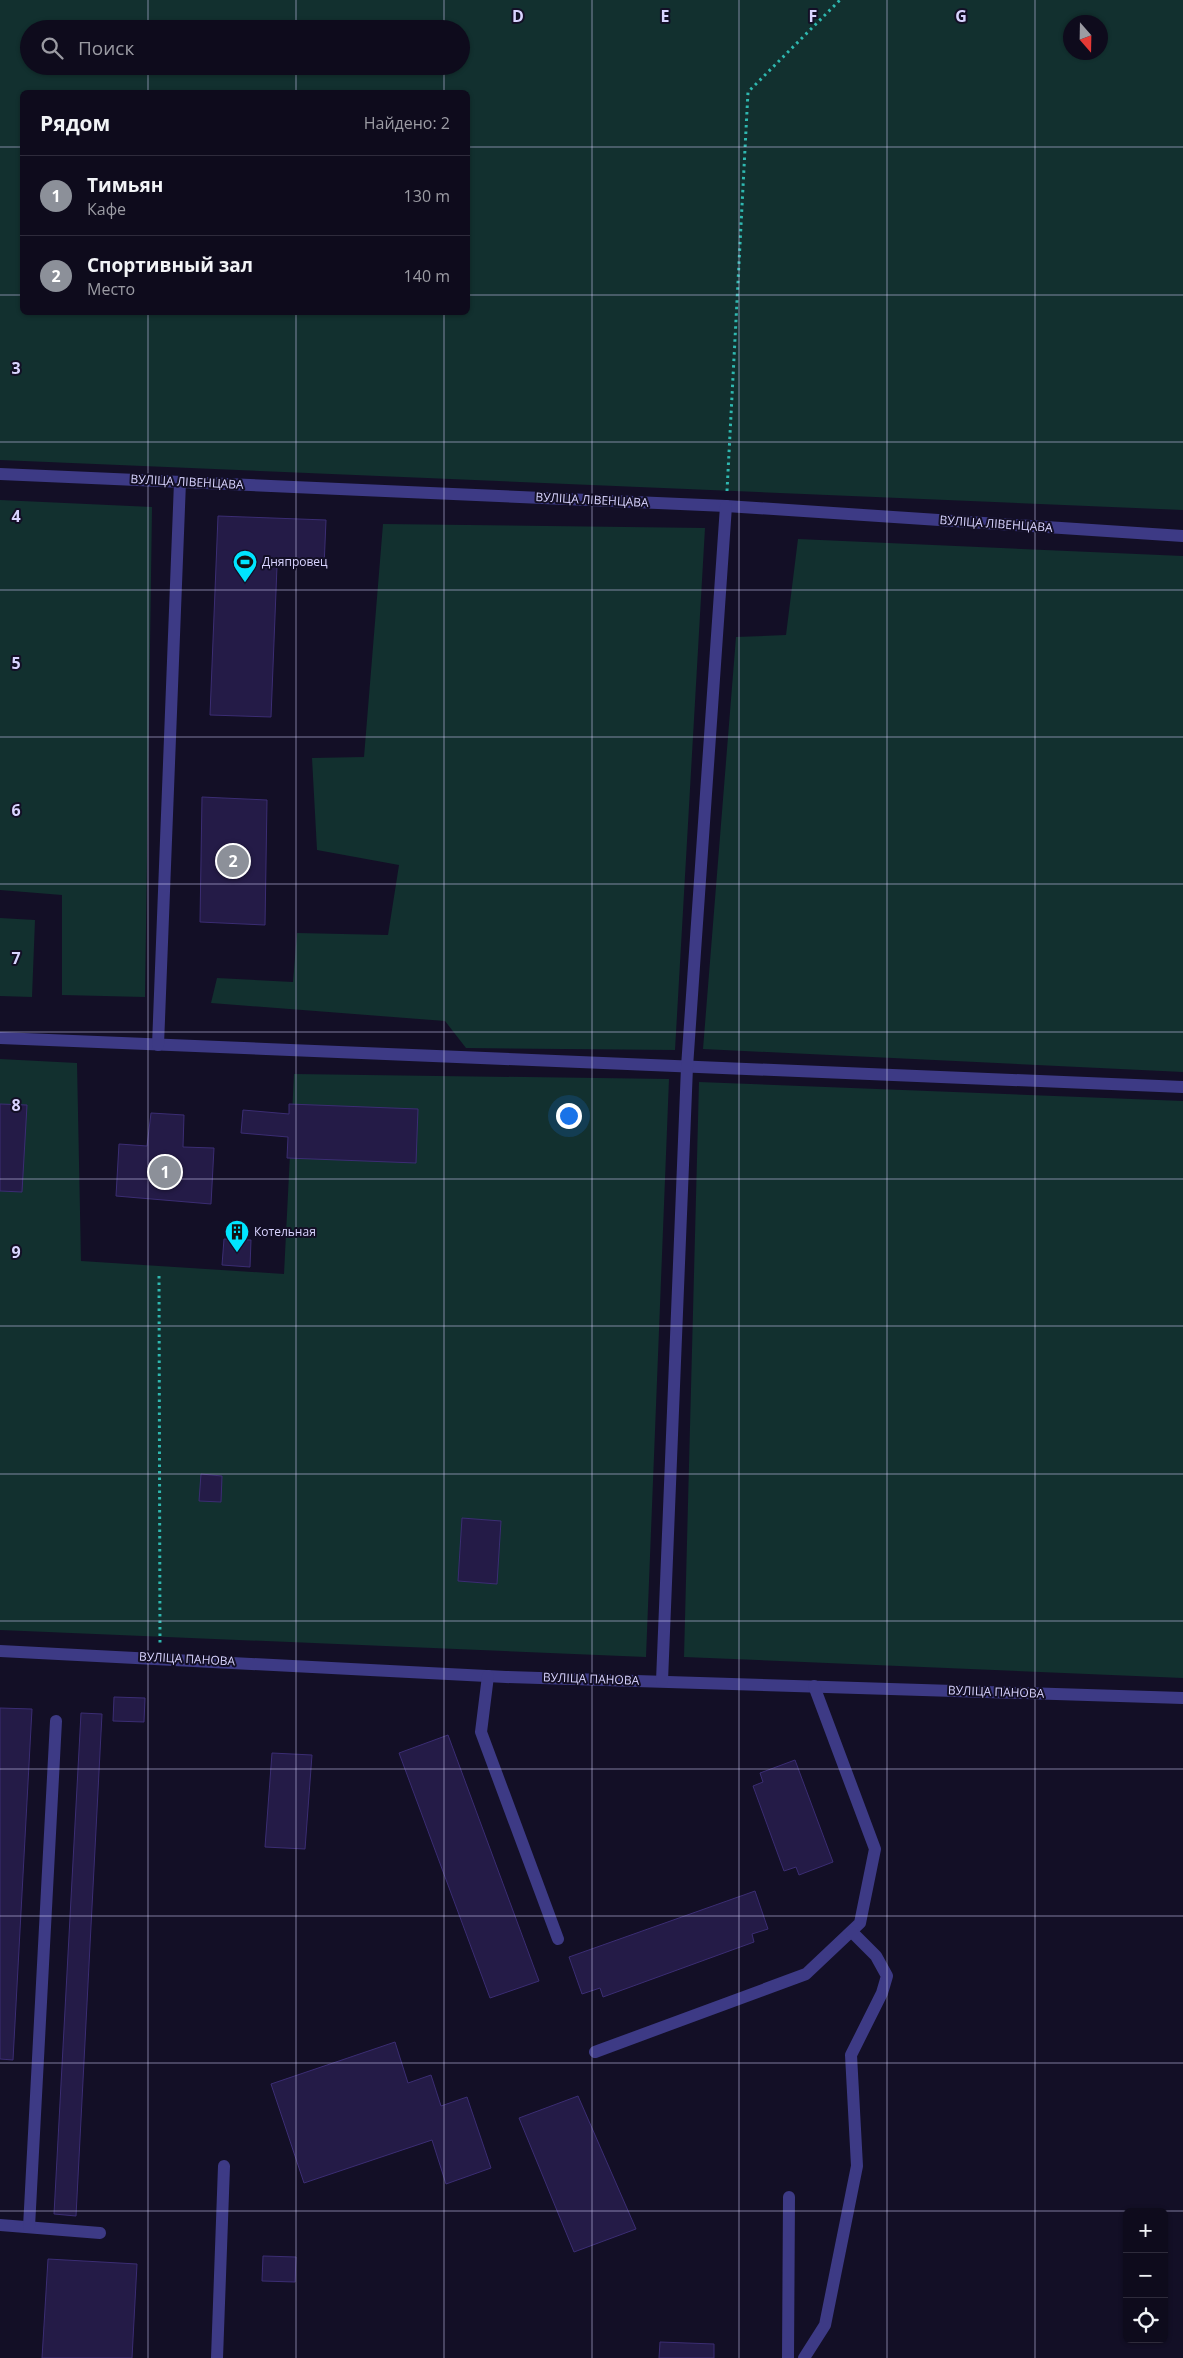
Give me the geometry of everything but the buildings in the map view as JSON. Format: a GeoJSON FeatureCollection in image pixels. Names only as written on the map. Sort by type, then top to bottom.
{"type":"FeatureCollection","features":[{"type":"Feature","properties":{"kind":"street","name":"ВУЛІЦА ЛІВЕНЦАВА"},"geometry":{"type":"LineString","coordinates":[[0,474],[726,506],[1183,536]]}},
{"type":"Feature","properties":{"kind":"street"},"geometry":{"type":"LineString","coordinates":[[158,1045],[180,482]]}},
{"type":"Feature","properties":{"kind":"street"},"geometry":{"type":"LineString","coordinates":[[662,1681],[687,1067],[726,506]]}},
{"type":"Feature","properties":{"kind":"street"},"geometry":{"type":"LineString","coordinates":[[0,1038],[1183,1087]]}},
{"type":"Feature","properties":{"kind":"street","name":"ВУЛІЦА ПАНОВА"},"geometry":{"type":"LineString","coordinates":[[0,1651],[488,1676],[1183,1698]]}},
{"type":"Feature","properties":{"kind":"street"},"geometry":{"type":"LineString","coordinates":[[488,1676],[481,1732],[558,1939]]}},
{"type":"Feature","properties":{"kind":"street"},"geometry":{"type":"LineString","coordinates":[[595,2052],[806,1974],[860,1923],[875,1850],[814,1686]]}},
{"type":"Feature","properties":{"kind":"street"},"geometry":{"type":"LineString","coordinates":[[29,2227],[56,1721]]}},
{"type":"Feature","properties":{"kind":"street"},"geometry":{"type":"LineString","coordinates":[[804,2358],[825,2325],[857,2166],[851,2055],[882,1993],[887,1976],[876,1956],[852,1932]]}},
{"type":"Feature","properties":{"kind":"street"},"geometry":{"type":"LineString","coordinates":[[217,2358],[224,2166]]}},
{"type":"Feature","properties":{"kind":"street"},"geometry":{"type":"LineString","coordinates":[[788,2358],[789,2196]]}},
{"type":"Feature","properties":{"kind":"street"},"geometry":{"type":"LineString","coordinates":[[0,2225],[100,2233]]}},
{"type":"Feature","properties":{"kind":"path"},"geometry":{"type":"LineString","coordinates":[[726,506],[748,92],[840,0]]}},
{"type":"Feature","properties":{"kind":"path"},"geometry":{"type":"LineString","coordinates":[[159,1276],[160,1658]]}},
{"type":"Feature","properties":{"kind":"green space"},"geometry":{"type":"Polygon","coordinates":[[[0,0],[1183,0],[1183,510],[0,460],[0,0]]]}},
{"type":"Feature","properties":{"kind":"green space"},"geometry":{"type":"Polygon","coordinates":[[[0,500],[152,507],[145,997],[62,995],[62,895],[0,890],[0,500]]]}},
{"type":"Feature","properties":{"kind":"green space"},"geometry":{"type":"Polygon","coordinates":[[[383,524],[705,528],[675,1050],[466,1048],[445,1021],[211,1003],[217,978],[293,982],[297,933],[388,935],[399,865],[317,850],[312,758],[364,757],[383,524]]]}},
{"type":"Feature","properties":{"kind":"green space"},"geometry":{"type":"Polygon","coordinates":[[[798,539],[1183,556],[1183,1072],[703,1049],[736,637],[786,635],[798,539]]]}},
{"type":"Feature","properties":{"kind":"green space"},"geometry":{"type":"Polygon","coordinates":[[[0,918],[35,920],[32,997],[0,996],[0,918]]]}},
{"type":"Feature","properties":{"kind":"green space"},"geometry":{"type":"Polygon","coordinates":[[[0,1059],[77,1063],[81,1261],[284,1274],[294,1074],[669,1079],[646,1657],[0,1630],[0,1059]]]}},
{"type":"Feature","properties":{"kind":"green space"},"geometry":{"type":"Polygon","coordinates":[[[699,1082],[1183,1101],[1183,1678],[684,1657],[699,1082]]]}},
{"type":"Feature","properties":{"kind":"place","name":"Дняпровец"},"geometry":{"type":"Point","coordinates":[245,583]}},
{"type":"Feature","properties":{"kind":"place","name":"Спортивный зал"},"geometry":{"type":"Point","coordinates":[233,861]}},
{"type":"Feature","properties":{"kind":"place","name":"Тимьян"},"geometry":{"type":"Point","coordinates":[165,1172]}},
{"type":"Feature","properties":{"kind":"place","name":"Котельная"},"geometry":{"type":"Point","coordinates":[237,1253]}}]}
